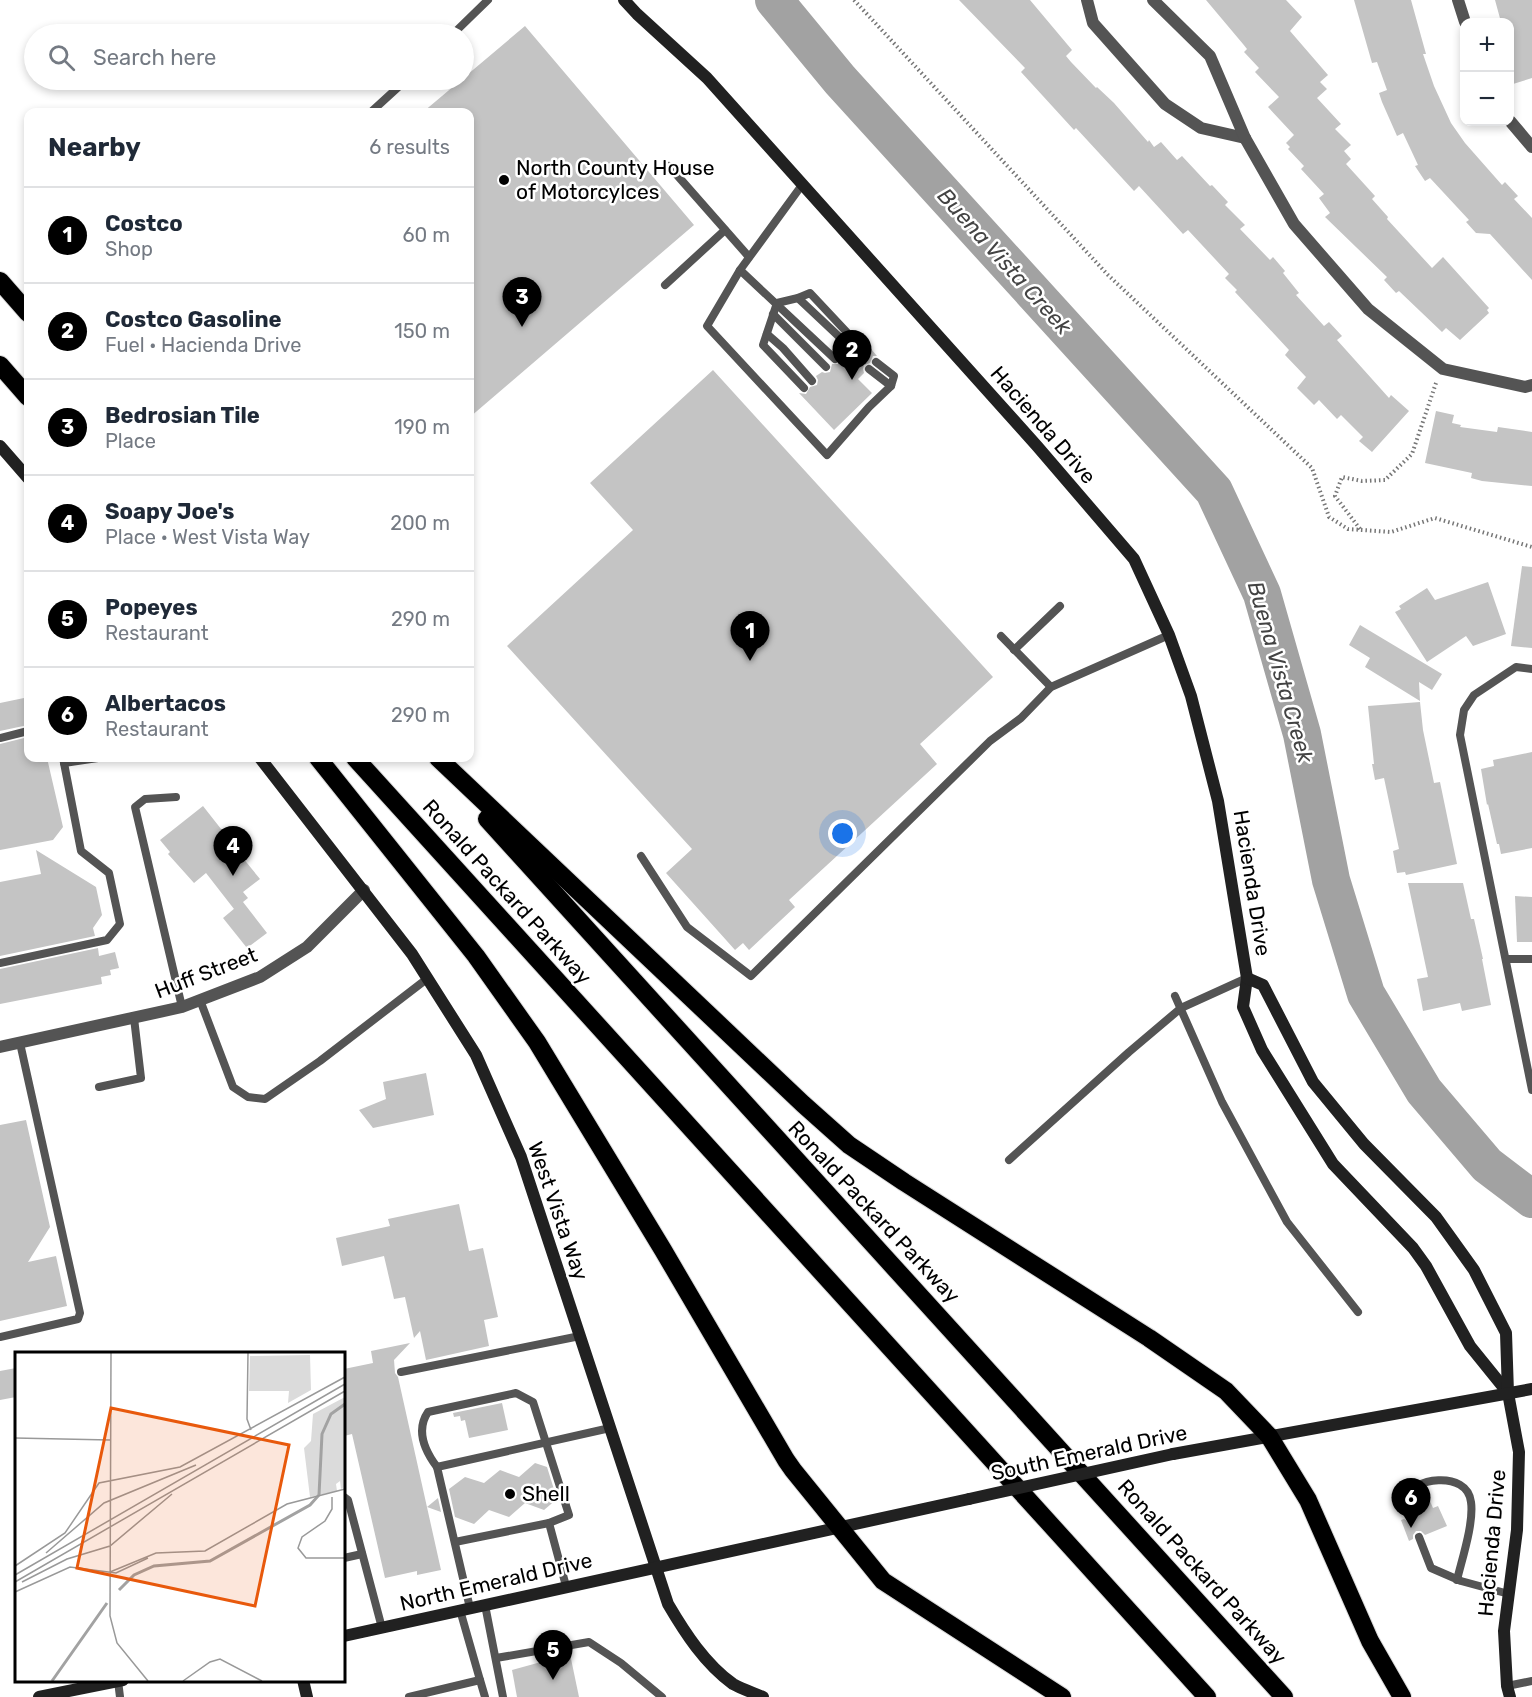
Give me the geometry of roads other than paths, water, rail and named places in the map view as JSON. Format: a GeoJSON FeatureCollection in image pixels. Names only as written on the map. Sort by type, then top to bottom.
{"type":"FeatureCollection","features":[{"type":"Feature","properties":{"kind":"highway"},"geometry":{"type":"LineString","coordinates":[[0,281],[24,308]]}},
{"type":"Feature","properties":{"kind":"highway"},"geometry":{"type":"LineString","coordinates":[[0,365],[24,392]]}},
{"type":"Feature","properties":{"kind":"highway"},"geometry":{"type":"LineString","coordinates":[[321,762],[477,956],[537,1042],[663,1250],[786,1460],[883,1581],[1062,1697]]}},
{"type":"Feature","properties":{"kind":"highway","name":"Ronald Packard Parkway"},"geometry":{"type":"LineString","coordinates":[[359,762],[1207,1697]]}},
{"type":"Feature","properties":{"kind":"highway","name":"Ronald Packard Parkway"},"geometry":{"type":"LineString","coordinates":[[436,762],[1284,1697]]}},
{"type":"Feature","properties":{"kind":"highway"},"geometry":{"type":"LineString","coordinates":[[442,762],[803,1104],[849,1144],[904,1182],[1149,1338],[1226,1391],[1269,1436],[1308,1500],[1370,1641],[1402,1697]]}},
{"type":"Feature","properties":{"kind":"main road","name":"Hacienda Drive"},"geometry":{"type":"LineString","coordinates":[[624,0],[707,78],[1037,446],[1134,559],[1169,635],[1191,696],[1218,801],[1247,978],[1243,1007],[1262,1050],[1333,1164],[1420,1257],[1466,1340],[1508,1393]]}},
{"type":"Feature","properties":{"kind":"main road"},"geometry":{"type":"LineString","coordinates":[[0,446],[24,473]]}},
{"type":"Feature","properties":{"kind":"main road","name":"West Vista Way"},"geometry":{"type":"LineString","coordinates":[[263,762],[412,954],[476,1055],[521,1157],[668,1604],[686,1634],[710,1662],[734,1684],[763,1697]]}},
{"type":"Feature","properties":{"kind":"main road","name":"Hacienda Drive"},"geometry":{"type":"LineString","coordinates":[[1247,978],[1263,986],[1312,1082],[1364,1144],[1436,1217],[1474,1270],[1506,1333],[1508,1393],[1519,1452],[1517,1530],[1504,1631],[1508,1692]]}},
{"type":"Feature","properties":{"kind":"main road","name":"South Emerald Drive"},"geometry":{"type":"LineString","coordinates":[[656,1566],[1173,1454],[1532,1389]]}},
{"type":"Feature","properties":{"kind":"main road","name":"North Emerald Drive"},"geometry":{"type":"LineString","coordinates":[[345,1636],[656,1566]]}},
{"type":"Feature","properties":{"kind":"main road"},"geometry":{"type":"LineString","coordinates":[[39,1697],[116,1682]]}},
{"type":"Feature","properties":{"kind":"main road"},"geometry":{"type":"LineString","coordinates":[[303,1682],[306,1697]]}},
{"type":"Feature","properties":{"kind":"street"},"geometry":{"type":"LineString","coordinates":[[1087,0],[1093,23],[1165,104],[1201,128],[1245,138]]}},
{"type":"Feature","properties":{"kind":"street"},"geometry":{"type":"LineString","coordinates":[[1153,0],[1210,56],[1245,138],[1294,224],[1368,309],[1441,368],[1525,387],[1532,385]]}},
{"type":"Feature","properties":{"kind":"street"},"geometry":{"type":"LineString","coordinates":[[1458,0],[1464,18]]}},
{"type":"Feature","properties":{"kind":"street"},"geometry":{"type":"LineString","coordinates":[[1513,126],[1532,147]]}},
{"type":"Feature","properties":{"kind":"street","name":"Huff Street"},"geometry":{"type":"LineString","coordinates":[[0,1047],[182,1007],[260,977],[307,947],[364,890]]}},
{"type":"Feature","properties":{"kind":"lane"},"geometry":{"type":"LineString","coordinates":[[463,24],[488,0]]}},
{"type":"Feature","properties":{"kind":"lane"},"geometry":{"type":"LineString","coordinates":[[375,108],[395,90]]}},
{"type":"Feature","properties":{"kind":"lane"},"geometry":{"type":"LineString","coordinates":[[669,166],[749,257]]}},
{"type":"Feature","properties":{"kind":"lane"},"geometry":{"type":"LineString","coordinates":[[802,185],[740,270],[707,326],[827,455],[855,424],[866,405],[891,386],[873,365]]}},
{"type":"Feature","properties":{"kind":"lane"},"geometry":{"type":"LineString","coordinates":[[665,285],[725,230]]}},
{"type":"Feature","properties":{"kind":"lane"},"geometry":{"type":"LineString","coordinates":[[740,270],[835,359]]}},
{"type":"Feature","properties":{"kind":"lane"},"geometry":{"type":"LineString","coordinates":[[777,303],[798,298],[852,344]]}},
{"type":"Feature","properties":{"kind":"lane"},"geometry":{"type":"LineString","coordinates":[[777,303],[764,345],[804,388]]}},
{"type":"Feature","properties":{"kind":"lane"},"geometry":{"type":"LineString","coordinates":[[773,314],[826,367]]}},
{"type":"Feature","properties":{"kind":"lane"},"geometry":{"type":"LineString","coordinates":[[767,334],[783,348],[812,381]]}},
{"type":"Feature","properties":{"kind":"lane"},"geometry":{"type":"LineString","coordinates":[[848,417],[855,424]]}},
{"type":"Feature","properties":{"kind":"lane"},"geometry":{"type":"LineString","coordinates":[[840,424],[847,432]]}},
{"type":"Feature","properties":{"kind":"lane"},"geometry":{"type":"LineString","coordinates":[[1014,650],[1060,606]]}},
{"type":"Feature","properties":{"kind":"lane"},"geometry":{"type":"LineString","coordinates":[[641,856],[687,927],[751,976],[990,741],[1020,718],[1051,687],[1169,635]]}},
{"type":"Feature","properties":{"kind":"lane"},"geometry":{"type":"LineString","coordinates":[[1000,636],[1051,687]]}},
{"type":"Feature","properties":{"kind":"lane"},"geometry":{"type":"LineString","coordinates":[[1532,669],[1516,667],[1473,695],[1464,710],[1460,735],[1532,1090]]}},
{"type":"Feature","properties":{"kind":"lane"},"geometry":{"type":"LineString","coordinates":[[0,738],[24,732]]}},
{"type":"Feature","properties":{"kind":"lane"},"geometry":{"type":"LineString","coordinates":[[0,963],[107,940],[120,924],[109,873],[81,851],[63,762]]}},
{"type":"Feature","properties":{"kind":"lane"},"geometry":{"type":"LineString","coordinates":[[176,796],[146,799],[135,807],[182,1007]]}},
{"type":"Feature","properties":{"kind":"lane"},"geometry":{"type":"LineString","coordinates":[[1507,959],[1532,959]]}},
{"type":"Feature","properties":{"kind":"lane"},"geometry":{"type":"LineString","coordinates":[[200,1000],[233,1087],[248,1097],[265,1099],[320,1061],[428,978]]}},
{"type":"Feature","properties":{"kind":"lane"},"geometry":{"type":"LineString","coordinates":[[1009,1160],[1181,1008],[1247,978]]}},
{"type":"Feature","properties":{"kind":"lane"},"geometry":{"type":"LineString","coordinates":[[1175,996],[1222,1102],[1287,1221],[1358,1312]]}},
{"type":"Feature","properties":{"kind":"lane"},"geometry":{"type":"LineString","coordinates":[[99,1087],[141,1078],[134,1018]]}},
{"type":"Feature","properties":{"kind":"lane"},"geometry":{"type":"LineString","coordinates":[[0,1337],[78,1319],[80,1313],[20,1043]]}},
{"type":"Feature","properties":{"kind":"lane"},"geometry":{"type":"LineString","coordinates":[[401,1372],[580,1336]]}},
{"type":"Feature","properties":{"kind":"lane"},"geometry":{"type":"LineString","coordinates":[[454,1542],[549,1523],[569,1515],[532,1402],[516,1393],[428,1413],[422,1421],[424,1449],[437,1467],[485,1697]]}},
{"type":"Feature","properties":{"kind":"lane"},"geometry":{"type":"LineString","coordinates":[[437,1467],[610,1428]]}},
{"type":"Feature","properties":{"kind":"lane"},"geometry":{"type":"LineString","coordinates":[[1410,1517],[1405,1498],[1416,1486],[1449,1479],[1459,1483],[1467,1491],[1471,1501],[1467,1542],[1457,1580]]}},
{"type":"Feature","properties":{"kind":"lane"},"geometry":{"type":"LineString","coordinates":[[345,1498],[348,1500],[382,1628]]}},
{"type":"Feature","properties":{"kind":"lane"},"geometry":{"type":"LineString","coordinates":[[549,1523],[566,1587]]}},
{"type":"Feature","properties":{"kind":"lane"},"geometry":{"type":"LineString","coordinates":[[1419,1537],[1431,1568],[1457,1580],[1509,1594]]}},
{"type":"Feature","properties":{"kind":"lane"},"geometry":{"type":"LineString","coordinates":[[345,1558],[362,1554]]}},
{"type":"Feature","properties":{"kind":"lane"},"geometry":{"type":"LineString","coordinates":[[485,1605],[503,1697]]}},
{"type":"Feature","properties":{"kind":"lane"},"geometry":{"type":"LineString","coordinates":[[496,1658],[589,1642],[621,1663],[662,1697]]}},
{"type":"Feature","properties":{"kind":"lane"},"geometry":{"type":"LineString","coordinates":[[409,1697],[480,1680]]}},
{"type":"Feature","properties":{"kind":"lane"},"geometry":{"type":"LineString","coordinates":[[1508,1692],[1532,1681]]}},
{"type":"Feature","properties":{"kind":"lane"},"geometry":{"type":"LineString","coordinates":[[120,1697],[121,1682]]}},
{"type":"Feature","properties":{"kind":"waterway","name":"Buena Vista Creek"},"geometry":{"type":"LineString","coordinates":[[774,0],[840,80],[1214,491],[1262,594],[1302,734],[1331,880],[1366,994],[1424,1091],[1487,1165],[1532,1199]]}},
{"type":"Feature","properties":{"kind":"place","name":"North County House of Motorcylces"},"geometry":{"type":"Point","coordinates":[504,180]}},
{"type":"Feature","properties":{"kind":"place","name":"Bedrosian Tile"},"geometry":{"type":"Point","coordinates":[522,327]}},
{"type":"Feature","properties":{"kind":"place","name":"Costco Gasoline"},"geometry":{"type":"Point","coordinates":[852,380]}},
{"type":"Feature","properties":{"kind":"place","name":"Costco"},"geometry":{"type":"Point","coordinates":[750,661]}},
{"type":"Feature","properties":{"kind":"place","name":"Soapy Joe's"},"geometry":{"type":"Point","coordinates":[233,876]}},
{"type":"Feature","properties":{"kind":"place","name":"Shell"},"geometry":{"type":"Point","coordinates":[510,1494]}},
{"type":"Feature","properties":{"kind":"place","name":"Albertacos"},"geometry":{"type":"Point","coordinates":[1411,1528]}},
{"type":"Feature","properties":{"kind":"place","name":"Popeyes"},"geometry":{"type":"Point","coordinates":[553,1680]}}]}
